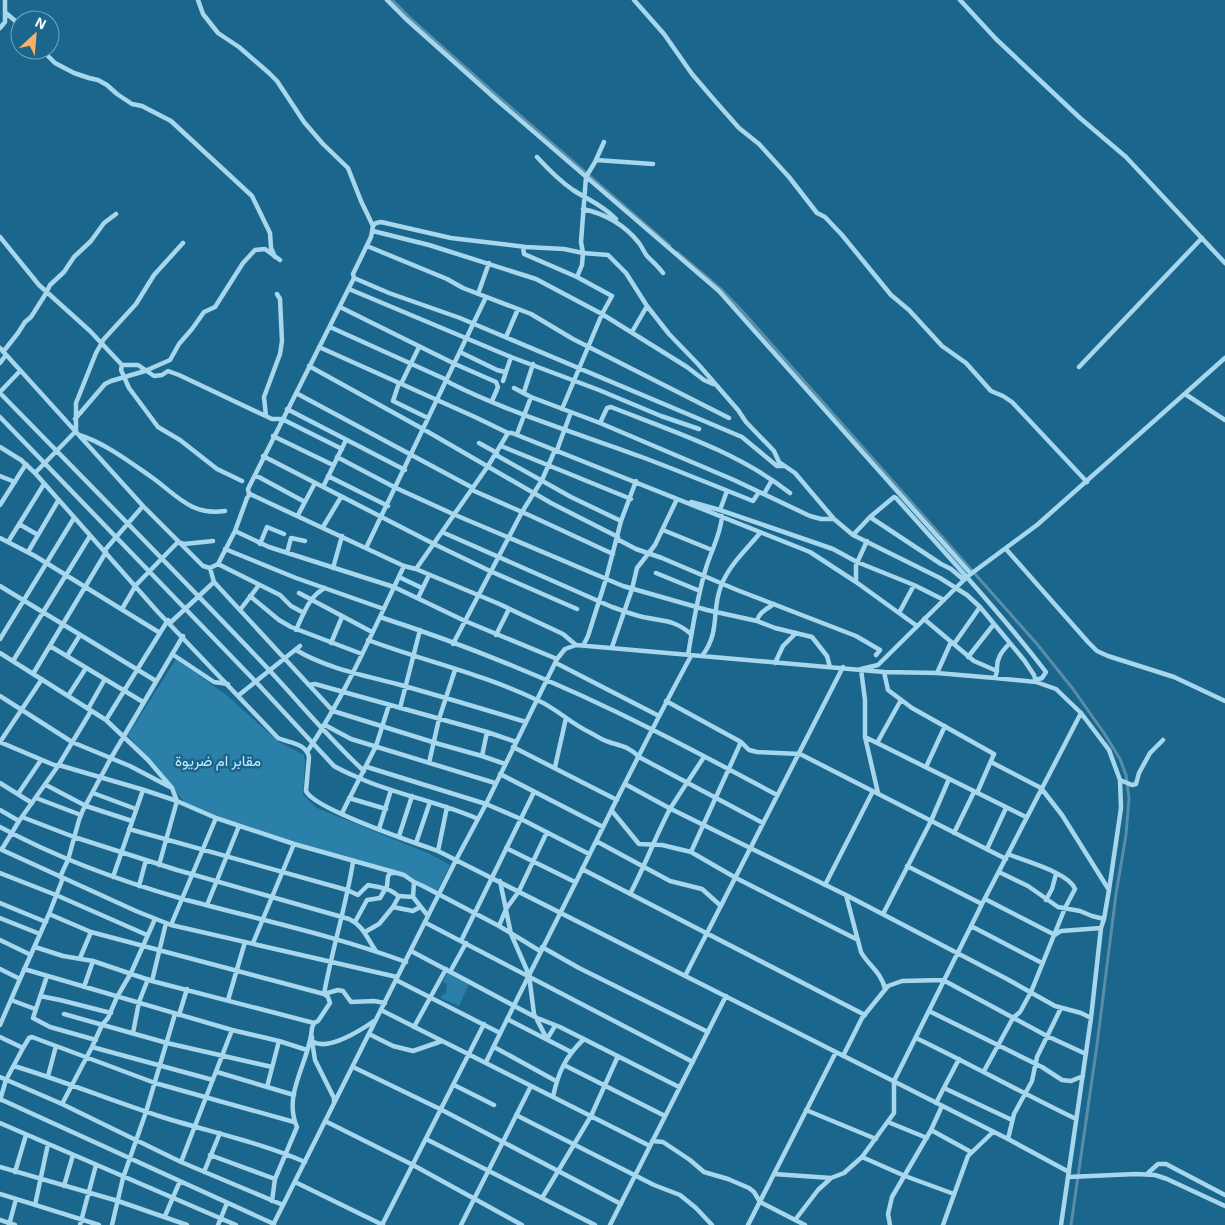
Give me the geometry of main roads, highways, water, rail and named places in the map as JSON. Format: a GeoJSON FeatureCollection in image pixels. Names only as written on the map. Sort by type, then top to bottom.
{"type":"FeatureCollection","features":[{"type":"Feature","properties":{"kind":"waterway"},"geometry":{"type":"LineString","coordinates":[[392,0],[501,99],[670,246]]}},
{"type":"Feature","properties":{"kind":"waterway"},"geometry":{"type":"LineString","coordinates":[[677,252],[722,290],[743,312],[1037,644],[1073,689],[1120,759],[1126,775],[1129,798],[1126,835],[1116,894],[1097,1045],[1071,1225]]}},
{"type":"Feature","properties":{"kind":"park label","name":"مقابر ام ضريوة"},"geometry":{"type":"Point","coordinates":[218,760]}}]}
